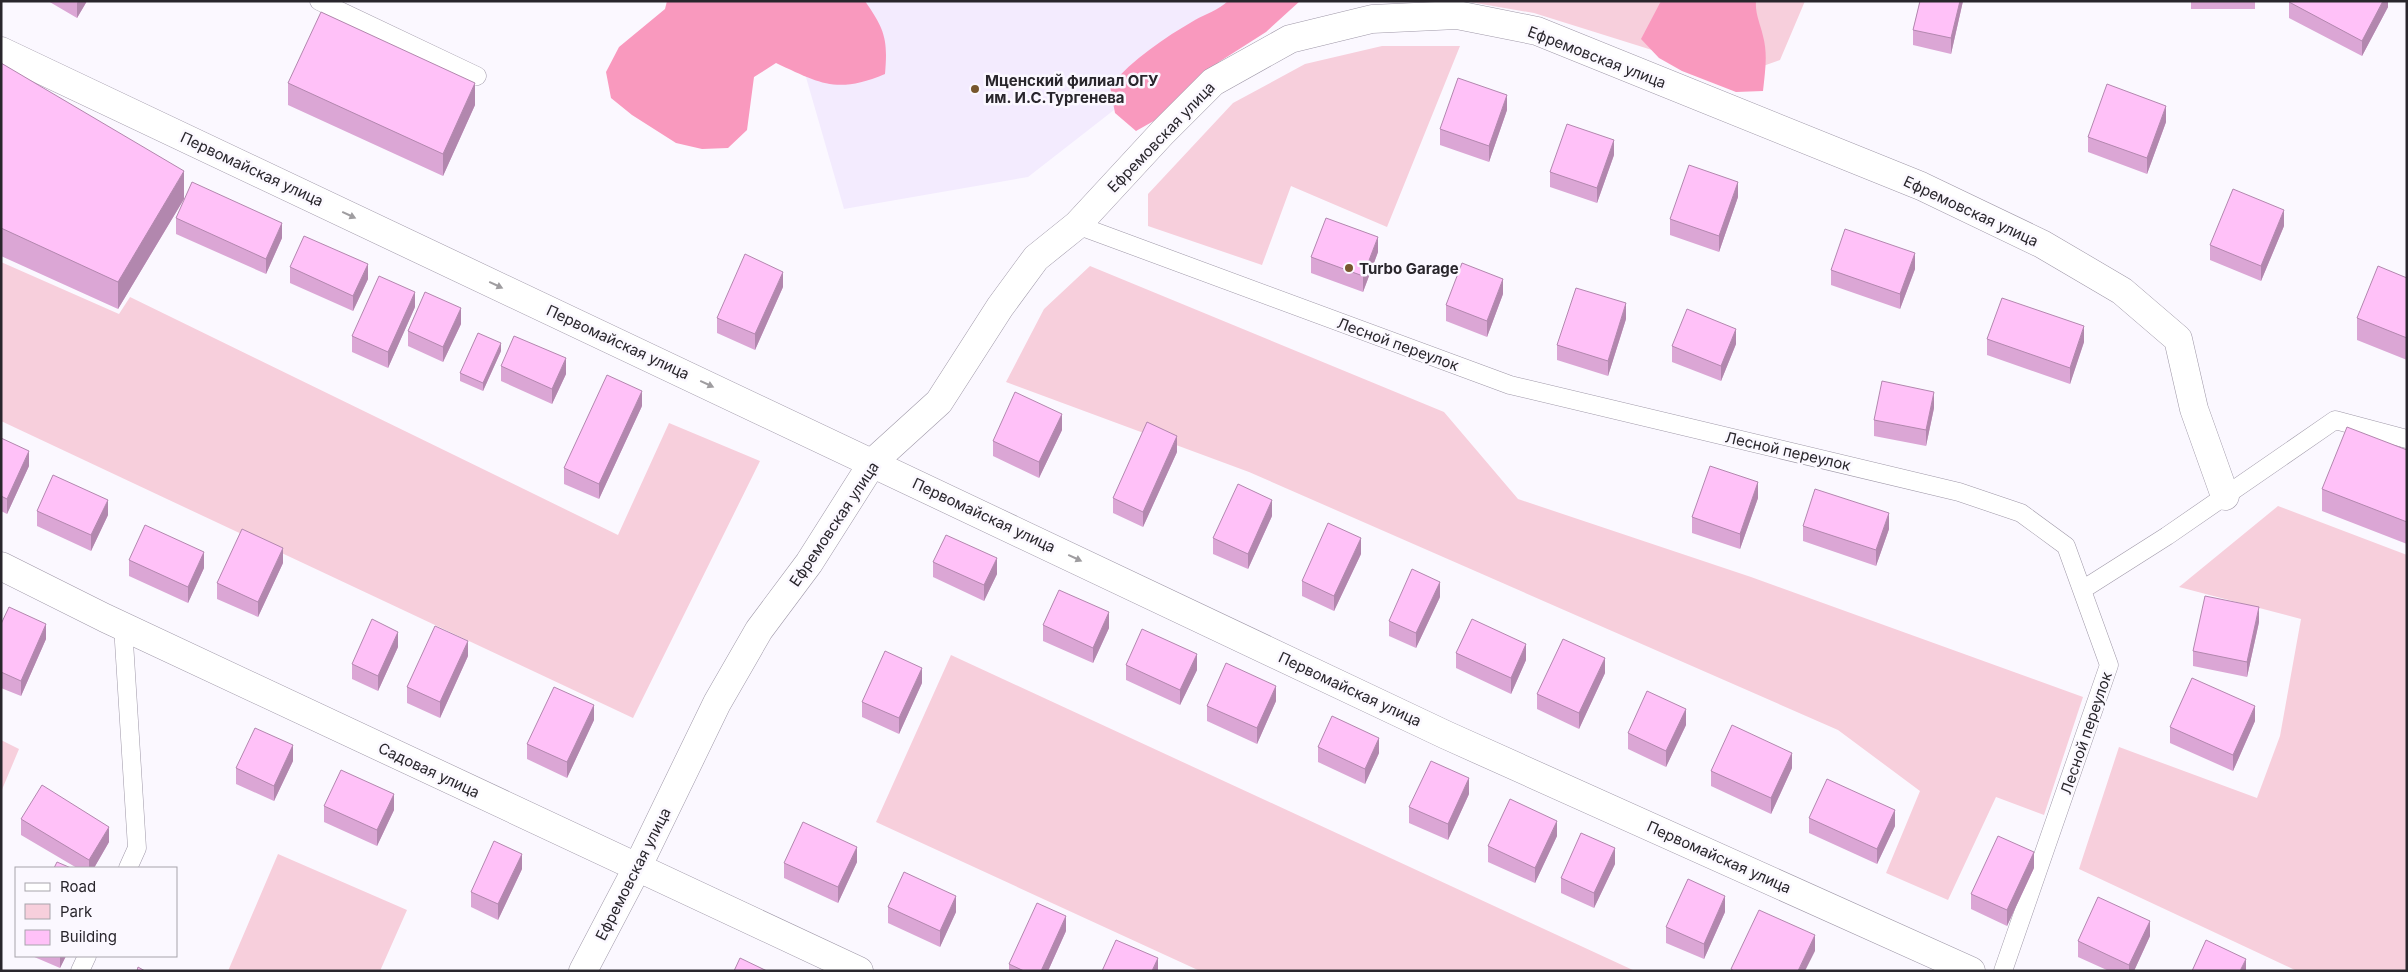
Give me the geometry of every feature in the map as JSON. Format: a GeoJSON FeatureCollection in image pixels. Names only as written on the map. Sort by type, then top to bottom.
{"type":"FeatureCollection","features":[{"type":"Feature","properties":{"kind":"street","name":"Ефремовская улица"},"geometry":{"type":"LineString","coordinates":[[583,971],[637,868],[717,703],[759,630],[809,563],[873,462],[939,402],[1000,307],[1036,258],[1077,225],[1163,132],[1213,82],[1290,39],[1372,19],[1457,15],[1537,31],[1921,186],[2042,244],[2122,291],[2178,339],[2194,409],[2226,496]]}},
{"type":"Feature","properties":{"kind":"street","name":"Первомайская улица"},"geometry":{"type":"LineString","coordinates":[[1,51],[873,462],[1446,735],[1971,971]]}},
{"type":"Feature","properties":{"kind":"street","name":"Садовая улица"},"geometry":{"type":"LineString","coordinates":[[1,566],[123,626],[859,971]]}},
{"type":"Feature","properties":{"kind":"lane"},"geometry":{"type":"LineString","coordinates":[[319,1],[477,76]]}},
{"type":"Feature","properties":{"kind":"lane","name":"Лесной переулок"},"geometry":{"type":"LineString","coordinates":[[1077,225],[1510,385],[1958,492],[2021,513],[2066,546],[2109,665],[2003,971]]}},
{"type":"Feature","properties":{"kind":"lane"},"geometry":{"type":"LineString","coordinates":[[2082,590],[2167,536],[2335,420],[2407,439]]}},
{"type":"Feature","properties":{"kind":"lane"},"geometry":{"type":"LineString","coordinates":[[123,626],[138,848],[128,867]]}},
{"type":"Feature","properties":{"kind":"lane"},"geometry":{"type":"LineString","coordinates":[[80,971],[87,957]]}},
{"type":"Feature","properties":{"kind":"shaded area"},"geometry":{"type":"Polygon","coordinates":[[[667,1],[865,1],[884,35],[886,52],[885,74],[854,84],[829,84],[776,63],[754,77],[747,130],[728,148],[702,149],[676,143],[632,115],[611,98],[606,72],[619,47],[665,9],[667,1]]]}},
{"type":"Feature","properties":{"kind":"shaded area","name":"Мценский филиал ОГУ им. И.С.Тургенева"},"geometry":{"type":"Polygon","coordinates":[[[784,1],[1254,1],[1028,177],[844,209],[784,1]]]}},
{"type":"Feature","properties":{"kind":"shaded area"},"geometry":{"type":"Polygon","coordinates":[[[1228,1],[1300,1],[1266,32],[1219,62],[1159,118],[1136,131],[1115,113],[1110,86],[1129,67],[1161,42],[1228,1]]]}},
{"type":"Feature","properties":{"kind":"shaded area"},"geometry":{"type":"Polygon","coordinates":[[[1661,1],[1756,1],[1765,50],[1766,63],[1763,91],[1736,92],[1682,71],[1659,58],[1641,39],[1661,1]]]}},
{"type":"Feature","properties":{"kind":"green space"},"geometry":{"type":"Polygon","coordinates":[[[1464,1],[1805,1],[1780,60],[1735,76],[1534,13],[1464,1]]]}},
{"type":"Feature","properties":{"kind":"green space"},"geometry":{"type":"Polygon","coordinates":[[[1382,46],[1460,46],[1387,227],[1291,186],[1262,265],[1148,226],[1148,194],[1233,103],[1305,64],[1382,46]]]}},
{"type":"Feature","properties":{"kind":"green space"},"geometry":{"type":"Polygon","coordinates":[[[1,262],[119,314],[130,297],[618,535],[669,423],[760,461],[633,718],[1,421],[1,262]]]}},
{"type":"Feature","properties":{"kind":"green space"},"geometry":{"type":"Polygon","coordinates":[[[1090,266],[1444,412],[1518,499],[1751,577],[2083,697],[2044,815],[1996,797],[1948,900],[1886,873],[1920,791],[1838,730],[1249,472],[1006,382],[1044,309],[1090,266]]]}},
{"type":"Feature","properties":{"kind":"green space"},"geometry":{"type":"Polygon","coordinates":[[[2278,506],[2407,555],[2407,971],[2297,971],[2079,869],[2119,747],[2257,798],[2280,736],[2301,619],[2179,587],[2278,506]]]}},
{"type":"Feature","properties":{"kind":"green space"},"geometry":{"type":"Polygon","coordinates":[[[951,655],[1635,971],[1200,971],[876,822],[951,655]]]}},
{"type":"Feature","properties":{"kind":"green space"},"geometry":{"type":"Polygon","coordinates":[[[1,740],[19,749],[1,792],[1,740]]]}},
{"type":"Feature","properties":{"kind":"green space"},"geometry":{"type":"Polygon","coordinates":[[[278,854],[407,910],[380,971],[228,971],[278,854]]]}},
{"type":"Feature","properties":{"kind":"building"},"geometry":{"type":"Polygon","coordinates":[[[1920,1],[1960,1],[1951,38],[1913,30],[1920,1]]]}},
{"type":"Feature","properties":{"kind":"building"},"geometry":{"type":"Polygon","coordinates":[[[2290,1],[2383,1],[2362,41],[2290,1]]]}},
{"type":"Feature","properties":{"kind":"building"},"geometry":{"type":"Polygon","coordinates":[[[321,12],[475,83],[443,154],[288,83],[321,12]]]}},
{"type":"Feature","properties":{"kind":"building"},"geometry":{"type":"Polygon","coordinates":[[[1,63],[184,171],[118,282],[1,228],[1,63]]]}},
{"type":"Feature","properties":{"kind":"building"},"geometry":{"type":"Polygon","coordinates":[[[1458,78],[1507,95],[1489,146],[1440,129],[1458,78]]]}},
{"type":"Feature","properties":{"kind":"building"},"geometry":{"type":"Polygon","coordinates":[[[2107,84],[2166,106],[2147,158],[2088,137],[2107,84]]]}},
{"type":"Feature","properties":{"kind":"building"},"geometry":{"type":"Polygon","coordinates":[[[1567,124],[1614,140],[1597,188],[1550,172],[1567,124]]]}},
{"type":"Feature","properties":{"kind":"building"},"geometry":{"type":"Polygon","coordinates":[[[1689,165],[1738,182],[1719,236],[1670,219],[1689,165]]]}},
{"type":"Feature","properties":{"kind":"building"},"geometry":{"type":"Polygon","coordinates":[[[192,182],[282,223],[266,259],[176,218],[192,182]]]}},
{"type":"Feature","properties":{"kind":"building"},"geometry":{"type":"Polygon","coordinates":[[[2233,189],[2284,210],[2261,266],[2210,245],[2233,189]]]}},
{"type":"Feature","properties":{"kind":"building"},"geometry":{"type":"Polygon","coordinates":[[[1326,218],[1378,237],[1363,276],[1311,257],[1326,218]]]}},
{"type":"Feature","properties":{"kind":"building"},"geometry":{"type":"Polygon","coordinates":[[[1845,229],[1915,253],[1900,294],[1831,270],[1845,229]]]}},
{"type":"Feature","properties":{"kind":"building"},"geometry":{"type":"Polygon","coordinates":[[[304,236],[368,264],[353,296],[290,267],[304,236]]]}},
{"type":"Feature","properties":{"kind":"building"},"geometry":{"type":"Polygon","coordinates":[[[745,254],[783,272],[755,334],[717,318],[745,254]]]}},
{"type":"Feature","properties":{"kind":"building"},"geometry":{"type":"Polygon","coordinates":[[[1462,263],[1503,279],[1487,321],[1446,305],[1462,263]]]}},
{"type":"Feature","properties":{"kind":"building"},"geometry":{"type":"Polygon","coordinates":[[[2378,266],[2407,278],[2407,338],[2357,318],[2378,266]]]}},
{"type":"Feature","properties":{"kind":"building"},"geometry":{"type":"Polygon","coordinates":[[[379,276],[415,292],[388,352],[352,336],[379,276]]]}},
{"type":"Feature","properties":{"kind":"building"},"geometry":{"type":"Polygon","coordinates":[[[1576,288],[1626,303],[1608,361],[1557,345],[1576,288]]]}},
{"type":"Feature","properties":{"kind":"building"},"geometry":{"type":"Polygon","coordinates":[[[425,292],[461,308],[443,347],[408,331],[425,292]]]}},
{"type":"Feature","properties":{"kind":"building"},"geometry":{"type":"Polygon","coordinates":[[[2002,298],[2084,326],[2070,368],[1987,339],[2002,298]]]}},
{"type":"Feature","properties":{"kind":"building"},"geometry":{"type":"Polygon","coordinates":[[[1687,309],[1736,329],[1721,366],[1672,346],[1687,309]]]}},
{"type":"Feature","properties":{"kind":"building"},"geometry":{"type":"Polygon","coordinates":[[[478,333],[501,343],[483,383],[460,373],[478,333]]]}},
{"type":"Feature","properties":{"kind":"building"},"geometry":{"type":"Polygon","coordinates":[[[514,336],[566,358],[552,389],[501,366],[514,336]]]}},
{"type":"Feature","properties":{"kind":"building"},"geometry":{"type":"Polygon","coordinates":[[[607,375],[642,391],[599,484],[564,468],[607,375]]]}},
{"type":"Feature","properties":{"kind":"building"},"geometry":{"type":"Polygon","coordinates":[[[1882,381],[1934,392],[1926,430],[1874,420],[1882,381]]]}},
{"type":"Feature","properties":{"kind":"building"},"geometry":{"type":"Polygon","coordinates":[[[1015,392],[1062,414],[1039,462],[993,441],[1015,392]]]}},
{"type":"Feature","properties":{"kind":"building"},"geometry":{"type":"Polygon","coordinates":[[[1147,422],[1177,436],[1143,512],[1113,498],[1147,422]]]}},
{"type":"Feature","properties":{"kind":"building"},"geometry":{"type":"Polygon","coordinates":[[[2347,427],[2407,450],[2407,522],[2322,489],[2347,427]]]}},
{"type":"Feature","properties":{"kind":"building"},"geometry":{"type":"Polygon","coordinates":[[[1,438],[29,451],[7,499],[1,496],[1,438]]]}},
{"type":"Feature","properties":{"kind":"building"},"geometry":{"type":"Polygon","coordinates":[[[1710,466],[1758,482],[1740,534],[1692,517],[1710,466]]]}},
{"type":"Feature","properties":{"kind":"building"},"geometry":{"type":"Polygon","coordinates":[[[53,475],[108,500],[91,535],[37,511],[53,475]]]}},
{"type":"Feature","properties":{"kind":"building"},"geometry":{"type":"Polygon","coordinates":[[[1238,484],[1272,500],[1248,554],[1213,538],[1238,484]]]}},
{"type":"Feature","properties":{"kind":"building"},"geometry":{"type":"Polygon","coordinates":[[[1815,489],[1889,513],[1876,550],[1803,526],[1815,489]]]}},
{"type":"Feature","properties":{"kind":"building"},"geometry":{"type":"Polygon","coordinates":[[[1328,523],[1361,538],[1334,596],[1302,581],[1328,523]]]}},
{"type":"Feature","properties":{"kind":"building"},"geometry":{"type":"Polygon","coordinates":[[[145,525],[204,552],[188,587],[129,560],[145,525]]]}},
{"type":"Feature","properties":{"kind":"building"},"geometry":{"type":"Polygon","coordinates":[[[242,529],[283,548],[258,602],[217,583],[242,529]]]}},
{"type":"Feature","properties":{"kind":"building"},"geometry":{"type":"Polygon","coordinates":[[[946,535],[997,558],[984,585],[933,562],[946,535]]]}},
{"type":"Feature","properties":{"kind":"building"},"geometry":{"type":"Polygon","coordinates":[[[1412,569],[1440,582],[1416,633],[1389,621],[1412,569]]]}},
{"type":"Feature","properties":{"kind":"building"},"geometry":{"type":"Polygon","coordinates":[[[1059,590],[1109,612],[1093,648],[1043,625],[1059,590]]]}},
{"type":"Feature","properties":{"kind":"building"},"geometry":{"type":"Polygon","coordinates":[[[2205,596],[2259,607],[2247,662],[2193,651],[2205,596]]]}},
{"type":"Feature","properties":{"kind":"building"},"geometry":{"type":"Polygon","coordinates":[[[9,607],[46,624],[21,681],[1,672],[1,624],[9,607]]]}},
{"type":"Feature","properties":{"kind":"building"},"geometry":{"type":"Polygon","coordinates":[[[372,619],[398,632],[378,676],[352,664],[372,619]]]}},
{"type":"Feature","properties":{"kind":"building"},"geometry":{"type":"Polygon","coordinates":[[[1472,619],[1526,644],[1511,678],[1456,653],[1472,619]]]}},
{"type":"Feature","properties":{"kind":"building"},"geometry":{"type":"Polygon","coordinates":[[[435,626],[468,641],[440,702],[407,687],[435,626]]]}},
{"type":"Feature","properties":{"kind":"building"},"geometry":{"type":"Polygon","coordinates":[[[1142,629],[1197,654],[1180,690],[1126,665],[1142,629]]]}},
{"type":"Feature","properties":{"kind":"building"},"geometry":{"type":"Polygon","coordinates":[[[1563,639],[1605,658],[1579,713],[1537,694],[1563,639]]]}},
{"type":"Feature","properties":{"kind":"building"},"geometry":{"type":"Polygon","coordinates":[[[885,651],[922,668],[899,718],[862,702],[885,651]]]}},
{"type":"Feature","properties":{"kind":"building"},"geometry":{"type":"Polygon","coordinates":[[[1226,663],[1276,686],[1257,728],[1207,706],[1226,663]]]}},
{"type":"Feature","properties":{"kind":"building"},"geometry":{"type":"Polygon","coordinates":[[[2192,678],[2255,706],[2233,755],[2170,727],[2192,678]]]}},
{"type":"Feature","properties":{"kind":"building"},"geometry":{"type":"Polygon","coordinates":[[[554,687],[594,705],[567,762],[527,744],[554,687]]]}},
{"type":"Feature","properties":{"kind":"building"},"geometry":{"type":"Polygon","coordinates":[[[1647,691],[1686,709],[1666,751],[1628,733],[1647,691]]]}},
{"type":"Feature","properties":{"kind":"building"},"geometry":{"type":"Polygon","coordinates":[[[1332,716],[1379,738],[1365,769],[1318,747],[1332,716]]]}},
{"type":"Feature","properties":{"kind":"building"},"geometry":{"type":"Polygon","coordinates":[[[1732,725],[1792,753],[1771,798],[1711,771],[1732,725]]]}},
{"type":"Feature","properties":{"kind":"building"},"geometry":{"type":"Polygon","coordinates":[[[255,728],[293,745],[274,786],[236,768],[255,728]]]}},
{"type":"Feature","properties":{"kind":"building"},"geometry":{"type":"Polygon","coordinates":[[[1431,761],[1469,778],[1448,824],[1409,807],[1431,761]]]}},
{"type":"Feature","properties":{"kind":"building"},"geometry":{"type":"Polygon","coordinates":[[[341,770],[394,794],[377,830],[324,806],[341,770]]]}},
{"type":"Feature","properties":{"kind":"building"},"geometry":{"type":"Polygon","coordinates":[[[1827,779],[1895,810],[1877,849],[1809,818],[1827,779]]]}},
{"type":"Feature","properties":{"kind":"building"},"geometry":{"type":"Polygon","coordinates":[[[42,785],[109,827],[89,860],[21,819],[42,785]]]}},
{"type":"Feature","properties":{"kind":"building"},"geometry":{"type":"Polygon","coordinates":[[[1510,799],[1557,821],[1535,868],[1488,846],[1510,799]]]}},
{"type":"Feature","properties":{"kind":"building"},"geometry":{"type":"Polygon","coordinates":[[[803,822],[857,847],[838,887],[784,863],[803,822]]]}},
{"type":"Feature","properties":{"kind":"building"},"geometry":{"type":"Polygon","coordinates":[[[1581,833],[1615,848],[1594,893],[1561,878],[1581,833]]]}},
{"type":"Feature","properties":{"kind":"building"},"geometry":{"type":"Polygon","coordinates":[[[1998,836],[2034,852],[2007,910],[1971,894],[1998,836]]]}},
{"type":"Feature","properties":{"kind":"building"},"geometry":{"type":"Polygon","coordinates":[[[494,841],[522,854],[498,904],[471,892],[494,841]]]}},
{"type":"Feature","properties":{"kind":"building"},"geometry":{"type":"Polygon","coordinates":[[[57,862],[69,867],[54,867],[57,862]]]}},
{"type":"Feature","properties":{"kind":"building"},"geometry":{"type":"Polygon","coordinates":[[[904,872],[956,896],[940,931],[888,907],[904,872]]]}},
{"type":"Feature","properties":{"kind":"building"},"geometry":{"type":"Polygon","coordinates":[[[1688,879],[1725,896],[1704,944],[1666,927],[1688,879]]]}},
{"type":"Feature","properties":{"kind":"building"},"geometry":{"type":"Polygon","coordinates":[[[2098,897],[2150,921],[2129,965],[2078,941],[2098,897]]]}},
{"type":"Feature","properties":{"kind":"building"},"geometry":{"type":"Polygon","coordinates":[[[1037,903],[1066,916],[1041,971],[1024,971],[1009,964],[1037,903]]]}},
{"type":"Feature","properties":{"kind":"building"},"geometry":{"type":"Polygon","coordinates":[[[1759,910],[1815,935],[1798,971],[1734,971],[1731,969],[1759,910]]]}},
{"type":"Feature","properties":{"kind":"building"},"geometry":{"type":"Polygon","coordinates":[[[1116,940],[1158,958],[1152,971],[1102,971],[1116,940]]]}},
{"type":"Feature","properties":{"kind":"building"},"geometry":{"type":"Polygon","coordinates":[[[2206,940],[2246,959],[2240,971],[2192,971],[2206,940]]]}},
{"type":"Feature","properties":{"kind":"building"},"geometry":{"type":"Polygon","coordinates":[[[740,958],[767,971],[734,971],[740,958]]]}},
{"type":"Feature","properties":{"kind":"building"},"geometry":{"type":"Polygon","coordinates":[[[138,967],[145,971],[137,971],[138,967]]]}},
{"type":"Feature","properties":{"kind":"place","name":"Мценский филиал ОГУ им. И.С.Тургенева"},"geometry":{"type":"Point","coordinates":[975,89]}},
{"type":"Feature","properties":{"kind":"place","name":"Turbo Garage"},"geometry":{"type":"Point","coordinates":[1349,268]}}]}
